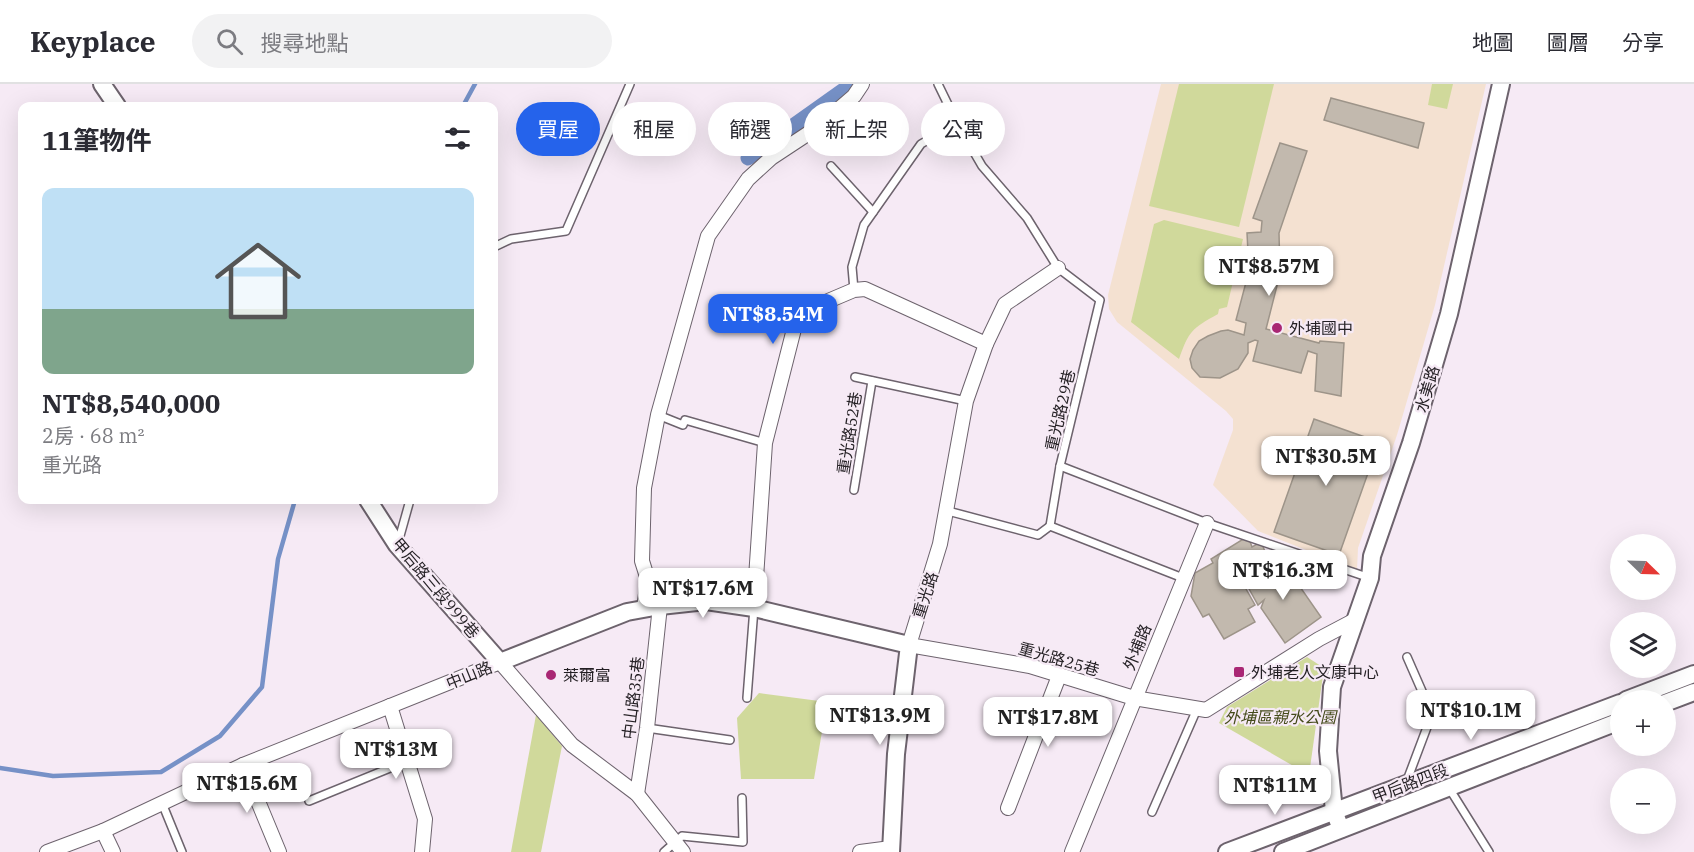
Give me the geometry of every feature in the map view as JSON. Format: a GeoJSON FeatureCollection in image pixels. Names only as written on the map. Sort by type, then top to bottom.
{"type":"FeatureCollection","features":[{"type":"Feature","properties":{"kind":"street"},"geometry":{"type":"LineString","coordinates":[[102,84],[114,102]]}},
{"type":"Feature","properties":{"kind":"street","name":"中山路35巷"},"geometry":{"type":"LineString","coordinates":[[637,794],[647,728],[652,607],[648,580],[642,561],[644,488],[658,415],[708,236],[748,179],[771,158],[818,127],[854,96],[862,84]]}},
{"type":"Feature","properties":{"kind":"street","name":"水美路"},"geometry":{"type":"LineString","coordinates":[[1341,829],[1334,812],[1328,752],[1332,687],[1370,578],[1372,556],[1410,443],[1449,314],[1502,84]]}},
{"type":"Feature","properties":{"kind":"street","name":"重光路"},"geometry":{"type":"LineString","coordinates":[[891,850],[896,754],[909,645],[929,584],[948,511],[966,401],[986,344],[1005,304],[1058,268]]}},
{"type":"Feature","properties":{"kind":"street"},"geometry":{"type":"LineString","coordinates":[[754,608],[765,443],[795,325],[821,304],[854,290],[865,289],[986,344]]}},
{"type":"Feature","properties":{"kind":"street","name":"甲后路三段999巷"},"geometry":{"type":"LineString","coordinates":[[371,504],[397,545],[572,745],[637,794],[684,852]]}},
{"type":"Feature","properties":{"kind":"street","name":"外埔路"},"geometry":{"type":"LineString","coordinates":[[1072,852],[1207,523]]}},
{"type":"Feature","properties":{"kind":"street","name":"中山路"},"geometry":{"type":"LineString","coordinates":[[47,852],[103,831],[243,765],[627,612],[706,601],[754,608],[909,645]]}},
{"type":"Feature","properties":{"kind":"street"},"geometry":{"type":"LineString","coordinates":[[1197,709],[1206,710],[1319,639],[1354,621]]}},
{"type":"Feature","properties":{"kind":"street","name":"重光路25巷"},"geometry":{"type":"LineString","coordinates":[[909,645],[1030,666],[1134,698],[1197,709]]}},
{"type":"Feature","properties":{"kind":"street"},"geometry":{"type":"LineString","coordinates":[[1652,690],[1694,674]]}},
{"type":"Feature","properties":{"kind":"street"},"geometry":{"type":"LineString","coordinates":[[1008,808],[1059,676]]}},
{"type":"Feature","properties":{"kind":"street"},"geometry":{"type":"LineString","coordinates":[[1676,699],[1694,692]]}},
{"type":"Feature","properties":{"kind":"street"},"geometry":{"type":"LineString","coordinates":[[390,706],[424,819],[422,852]]}},
{"type":"Feature","properties":{"kind":"street","name":"甲后路四段"},"geometry":{"type":"LineString","coordinates":[[1227,852],[1610,707]]}},
{"type":"Feature","properties":{"kind":"street","name":"甲后路四段"},"geometry":{"type":"LineString","coordinates":[[1283,852],[1610,725]]}},
{"type":"Feature","properties":{"kind":"street"},"geometry":{"type":"LineString","coordinates":[[243,765],[279,852]]}},
{"type":"Feature","properties":{"kind":"street"},"geometry":{"type":"LineString","coordinates":[[103,831],[113,852]]}},
{"type":"Feature","properties":{"kind":"street"},"geometry":{"type":"LineString","coordinates":[[861,852],[891,850]]}},
{"type":"Feature","properties":{"kind":"lane"},"geometry":{"type":"LineString","coordinates":[[498,245],[511,239],[566,231],[630,84]]}},
{"type":"Feature","properties":{"kind":"lane"},"geometry":{"type":"LineString","coordinates":[[938,84],[947,102]]}},
{"type":"Feature","properties":{"kind":"lane"},"geometry":{"type":"LineString","coordinates":[[854,290],[852,267],[864,225],[921,144]]}},
{"type":"Feature","properties":{"kind":"lane"},"geometry":{"type":"LineString","coordinates":[[977,156],[1027,218],[1058,268]]}},
{"type":"Feature","properties":{"kind":"lane"},"geometry":{"type":"LineString","coordinates":[[831,166],[873,212]]}},
{"type":"Feature","properties":{"kind":"lane","name":"重光路29巷"},"geometry":{"type":"LineString","coordinates":[[1050,526],[1060,466],[1100,300],[1058,268]]}},
{"type":"Feature","properties":{"kind":"lane","name":"重光路52巷"},"geometry":{"type":"LineString","coordinates":[[855,377],[966,401]]}},
{"type":"Feature","properties":{"kind":"lane","name":"重光路52巷"},"geometry":{"type":"LineString","coordinates":[[854,490],[872,381]]}},
{"type":"Feature","properties":{"kind":"lane"},"geometry":{"type":"LineString","coordinates":[[658,415],[683,425],[686,420],[765,443]]}},
{"type":"Feature","properties":{"kind":"lane"},"geometry":{"type":"LineString","coordinates":[[1060,466],[1207,523],[1370,578]]}},
{"type":"Feature","properties":{"kind":"lane"},"geometry":{"type":"LineString","coordinates":[[397,545],[409,504]]}},
{"type":"Feature","properties":{"kind":"lane"},"geometry":{"type":"LineString","coordinates":[[948,511],[1038,535],[1050,526],[1183,578]]}},
{"type":"Feature","properties":{"kind":"lane"},"geometry":{"type":"LineString","coordinates":[[747,698],[754,608]]}},
{"type":"Feature","properties":{"kind":"lane"},"geometry":{"type":"LineString","coordinates":[[1405,785],[1432,714],[1407,657]]}},
{"type":"Feature","properties":{"kind":"lane"},"geometry":{"type":"LineString","coordinates":[[1152,812],[1197,709]]}},
{"type":"Feature","properties":{"kind":"lane"},"geometry":{"type":"LineString","coordinates":[[647,728],[730,740]]}},
{"type":"Feature","properties":{"kind":"lane"},"geometry":{"type":"LineString","coordinates":[[309,801],[407,761]]}},
{"type":"Feature","properties":{"kind":"lane"},"geometry":{"type":"LineString","coordinates":[[1449,787],[1489,852]]}},
{"type":"Feature","properties":{"kind":"lane"},"geometry":{"type":"LineString","coordinates":[[664,852],[682,836],[742,842],[742,798]]}},
{"type":"Feature","properties":{"kind":"lane"},"geometry":{"type":"LineString","coordinates":[[162,802],[182,852]]}},
{"type":"Feature","properties":{"kind":"shaded area","name":"外埔國中"},"geometry":{"type":"Polygon","coordinates":[[[1161,84],[1486,84],[1435,305],[1397,435],[1358,548],[1357,570],[1258,531],[1213,485],[1233,430],[1233,419],[1117,322],[1109,309],[1108,295],[1161,84]]]}},
{"type":"Feature","properties":{"kind":"green space"},"geometry":{"type":"Polygon","coordinates":[[[1179,84],[1274,84],[1239,227],[1149,206],[1179,84]]]}},
{"type":"Feature","properties":{"kind":"green space"},"geometry":{"type":"Polygon","coordinates":[[[1432,84],[1453,84],[1447,109],[1428,105],[1432,84]]]}},
{"type":"Feature","properties":{"kind":"green space"},"geometry":{"type":"Polygon","coordinates":[[[1164,220],[1243,239],[1227,307],[1219,309],[1218,314],[1192,332],[1179,359],[1131,322],[1154,224],[1164,220]]]}},
{"type":"Feature","properties":{"kind":"green space","name":"外埔區親水公園"},"geometry":{"type":"Polygon","coordinates":[[[1307,657],[1324,668],[1309,775],[1219,723],[1227,707],[1307,657]]]}},
{"type":"Feature","properties":{"kind":"green space"},"geometry":{"type":"Polygon","coordinates":[[[759,693],[827,702],[814,779],[741,779],[737,718],[759,693]]]}},
{"type":"Feature","properties":{"kind":"green space"},"geometry":{"type":"Polygon","coordinates":[[[536,715],[562,746],[541,852],[511,852],[536,715]]]}},
{"type":"Feature","properties":{"kind":"building"},"geometry":{"type":"Polygon","coordinates":[[[1331,98],[1424,123],[1418,148],[1324,120],[1331,98]]]}},
{"type":"Feature","properties":{"kind":"building"},"geometry":{"type":"Polygon","coordinates":[[[1280,143],[1307,151],[1279,233],[1280,274],[1266,329],[1319,343],[1320,341],[1344,343],[1341,396],[1315,391],[1317,354],[1308,351],[1301,373],[1253,361],[1258,341],[1255,340],[1248,343],[1248,353],[1238,369],[1220,378],[1200,377],[1192,368],[1190,359],[1199,341],[1228,330],[1244,335],[1246,323],[1236,320],[1249,271],[1247,233],[1261,232],[1262,221],[1253,218],[1280,143]]]}},
{"type":"Feature","properties":{"kind":"building"},"geometry":{"type":"Polygon","coordinates":[[[1314,419],[1379,442],[1339,555],[1274,532],[1314,419]]]}},
{"type":"Feature","properties":{"kind":"building"},"geometry":{"type":"Polygon","coordinates":[[[1248,536],[1252,547],[1261,542],[1269,561],[1241,580],[1255,605],[1248,609],[1255,622],[1224,639],[1209,614],[1203,617],[1191,596],[1195,573],[1213,563],[1211,559],[1248,536]]]}},
{"type":"Feature","properties":{"kind":"building"},"geometry":{"type":"Polygon","coordinates":[[[1280,558],[1321,617],[1285,643],[1261,608],[1264,600],[1258,605],[1248,587],[1253,582],[1252,577],[1280,558]]]}},
{"type":"Feature","properties":{"kind":"waterway"},"geometry":{"type":"LineString","coordinates":[[465,102],[475,84]]}},
{"type":"Feature","properties":{"kind":"waterway"},"geometry":{"type":"LineString","coordinates":[[748,158],[852,84]]}},
{"type":"Feature","properties":{"kind":"waterway"},"geometry":{"type":"LineString","coordinates":[[0,768],[53,776],[161,772],[220,736],[262,687],[278,559],[294,504]]}},
{"type":"Feature","properties":{"kind":"place","name":"外埔國中"},"geometry":{"type":"Point","coordinates":[1277,328]}},
{"type":"Feature","properties":{"kind":"place","name":"外埔老人文康中心"},"geometry":{"type":"Point","coordinates":[1239,672]}},
{"type":"Feature","properties":{"kind":"place","name":"萊爾富"},"geometry":{"type":"Point","coordinates":[551,675]}}]}
